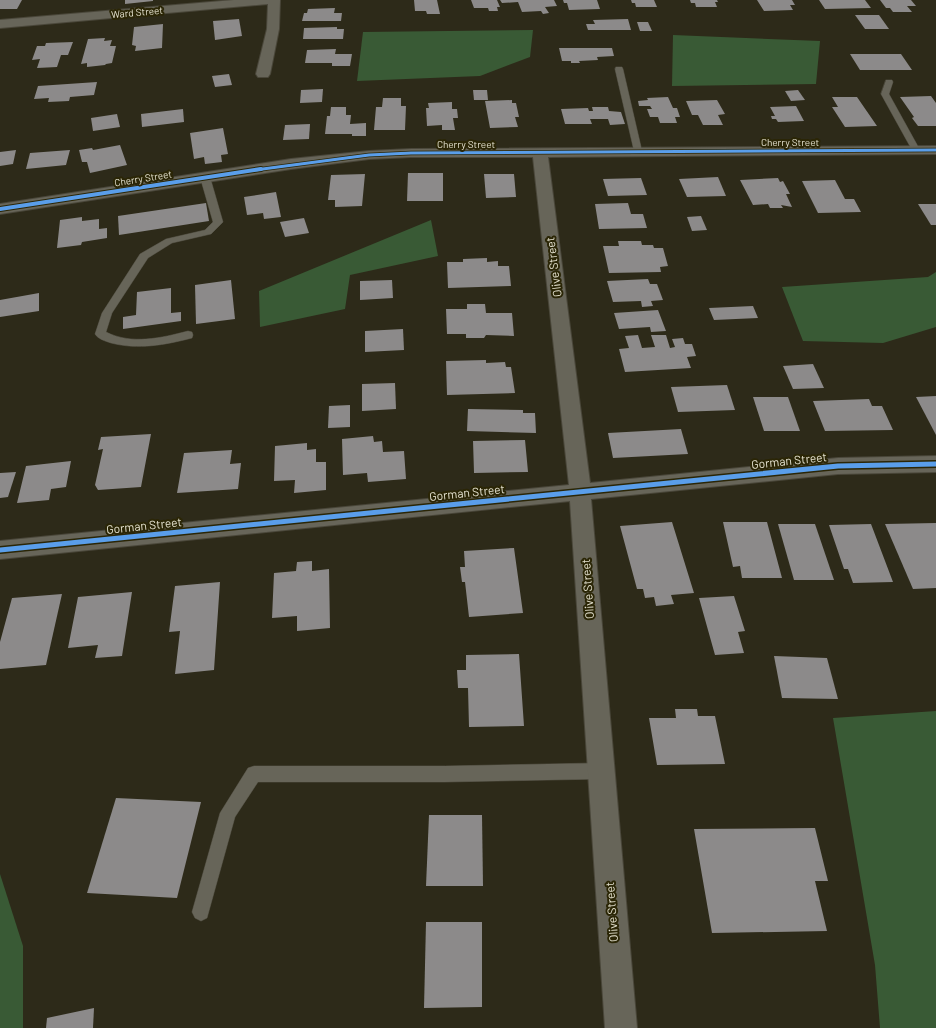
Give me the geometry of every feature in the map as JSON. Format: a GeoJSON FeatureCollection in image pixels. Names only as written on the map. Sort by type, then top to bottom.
{"type":"FeatureCollection","features":[{"type":"Feature","properties":{"kind":"street","name":"Ward Street"},"geometry":{"type":"LineString","coordinates":[[0,24],[274,0]]}},
{"type":"Feature","properties":{"kind":"street"},"geometry":{"type":"LineString","coordinates":[[263,74],[272,29],[274,0]]}},
{"type":"Feature","properties":{"kind":"street","name":"Cherry Street"},"geometry":{"type":"LineString","coordinates":[[0,209],[290,164],[369,155],[411,153],[936,150]]}},
{"type":"Feature","properties":{"kind":"street","name":"Olive Street"},"geometry":{"type":"LineString","coordinates":[[540,152],[580,491],[621,1028]]}},
{"type":"Feature","properties":{"kind":"street","name":"Gorman Street"},"geometry":{"type":"LineString","coordinates":[[0,550],[838,466],[936,464]]}},
{"type":"Feature","properties":{"kind":"lane"},"geometry":{"type":"LineString","coordinates":[[619,69],[638,152]]}},
{"type":"Feature","properties":{"kind":"lane"},"geometry":{"type":"LineString","coordinates":[[888,82],[885,94],[916,150]]}},
{"type":"Feature","properties":{"kind":"lane"},"geometry":{"type":"LineString","coordinates":[[188,336],[158,342],[134,343],[110,340],[100,334],[107,313],[144,256],[169,241],[208,232],[218,222],[205,177]]}},
{"type":"Feature","properties":{"kind":"lane"},"geometry":{"type":"LineString","coordinates":[[201,912],[228,813],[254,774],[445,774],[602,771]]}},
{"type":"Feature","properties":{"kind":"green space"},"geometry":{"type":"Polygon","coordinates":[[[533,30],[530,57],[480,76],[357,81],[363,32],[533,30]]]}},
{"type":"Feature","properties":{"kind":"green space"},"geometry":{"type":"Polygon","coordinates":[[[673,35],[820,41],[816,84],[672,86],[673,35]]]}},
{"type":"Feature","properties":{"kind":"green space"},"geometry":{"type":"Polygon","coordinates":[[[431,220],[438,256],[350,275],[345,309],[260,327],[259,291],[431,220]]]}},
{"type":"Feature","properties":{"kind":"green space"},"geometry":{"type":"Polygon","coordinates":[[[936,272],[936,327],[883,343],[803,341],[782,287],[928,277],[936,272]]]}},
{"type":"Feature","properties":{"kind":"green space"},"geometry":{"type":"Polygon","coordinates":[[[936,711],[936,1028],[880,1028],[875,965],[833,718],[936,711]]]}},
{"type":"Feature","properties":{"kind":"green space"},"geometry":{"type":"Polygon","coordinates":[[[0,874],[23,946],[23,1028],[0,1028],[0,874]]]}},
{"type":"Feature","properties":{"kind":"building"},"geometry":{"type":"Polygon","coordinates":[[[0,0],[22,0],[17,9],[0,9],[0,0]]]}},
{"type":"Feature","properties":{"kind":"building"},"geometry":{"type":"Polygon","coordinates":[[[125,0],[153,0],[153,1],[125,4],[125,0]]]}},
{"type":"Feature","properties":{"kind":"building"},"geometry":{"type":"Polygon","coordinates":[[[414,0],[437,0],[440,14],[427,14],[426,11],[415,11],[414,0]]]}},
{"type":"Feature","properties":{"kind":"building"},"geometry":{"type":"Polygon","coordinates":[[[471,0],[497,0],[500,7],[497,7],[498,11],[489,11],[488,8],[474,8],[471,0]]]}},
{"type":"Feature","properties":{"kind":"building"},"geometry":{"type":"Polygon","coordinates":[[[500,0],[554,0],[557,6],[545,7],[549,13],[543,14],[541,11],[522,12],[518,2],[502,3],[500,0]]]}},
{"type":"Feature","properties":{"kind":"building"},"geometry":{"type":"Polygon","coordinates":[[[563,0],[597,0],[600,9],[569,10],[567,3],[564,3],[563,0]]]}},
{"type":"Feature","properties":{"kind":"building"},"geometry":{"type":"Polygon","coordinates":[[[631,0],[654,0],[657,7],[636,7],[635,3],[632,3],[631,0]]]}},
{"type":"Feature","properties":{"kind":"building"},"geometry":{"type":"Polygon","coordinates":[[[690,0],[717,0],[718,2],[715,2],[717,7],[696,7],[695,3],[691,3],[690,0]]]}},
{"type":"Feature","properties":{"kind":"building"},"geometry":{"type":"Polygon","coordinates":[[[757,0],[792,0],[795,5],[790,5],[793,10],[764,11],[757,0]]]}},
{"type":"Feature","properties":{"kind":"building"},"geometry":{"type":"Polygon","coordinates":[[[819,0],[865,0],[871,8],[825,9],[819,0]]]}},
{"type":"Feature","properties":{"kind":"building"},"geometry":{"type":"Polygon","coordinates":[[[880,0],[911,0],[916,6],[907,6],[912,12],[893,12],[890,8],[886,8],[880,0]]]}},
{"type":"Feature","properties":{"kind":"building"},"geometry":{"type":"Polygon","coordinates":[[[335,8],[334,13],[342,13],[341,21],[302,21],[304,13],[307,13],[308,9],[335,8]]]}},
{"type":"Feature","properties":{"kind":"building"},"geometry":{"type":"Polygon","coordinates":[[[855,15],[879,15],[889,29],[865,29],[855,15]]]}},
{"type":"Feature","properties":{"kind":"building"},"geometry":{"type":"Polygon","coordinates":[[[239,19],[242,36],[215,40],[213,21],[239,19]]]}},
{"type":"Feature","properties":{"kind":"building"},"geometry":{"type":"Polygon","coordinates":[[[628,19],[631,30],[588,30],[586,24],[595,24],[593,20],[628,19]]]}},
{"type":"Feature","properties":{"kind":"building"},"geometry":{"type":"Polygon","coordinates":[[[637,22],[648,22],[652,31],[640,31],[637,22]]]}},
{"type":"Feature","properties":{"kind":"building"},"geometry":{"type":"Polygon","coordinates":[[[163,24],[162,48],[135,51],[136,46],[132,45],[134,27],[163,24]]]}},
{"type":"Feature","properties":{"kind":"building"},"geometry":{"type":"Polygon","coordinates":[[[337,27],[337,29],[344,29],[343,39],[303,39],[304,28],[337,27]]]}},
{"type":"Feature","properties":{"kind":"building"},"geometry":{"type":"Polygon","coordinates":[[[105,38],[104,41],[112,40],[110,46],[116,46],[112,63],[87,67],[87,63],[81,64],[88,39],[105,38]]]}},
{"type":"Feature","properties":{"kind":"building"},"geometry":{"type":"Polygon","coordinates":[[[73,42],[68,55],[61,55],[57,67],[37,68],[40,59],[32,60],[37,46],[45,46],[46,43],[73,42]]]}},
{"type":"Feature","properties":{"kind":"building"},"geometry":{"type":"Polygon","coordinates":[[[559,48],[612,48],[614,56],[597,57],[598,60],[571,63],[571,61],[562,61],[559,48]]]}},
{"type":"Feature","properties":{"kind":"building"},"geometry":{"type":"Polygon","coordinates":[[[336,49],[335,54],[352,54],[350,66],[332,66],[332,63],[305,63],[307,50],[336,49]]]}},
{"type":"Feature","properties":{"kind":"building"},"geometry":{"type":"Polygon","coordinates":[[[850,54],[901,54],[912,70],[860,70],[850,54]]]}},
{"type":"Feature","properties":{"kind":"building"},"geometry":{"type":"Polygon","coordinates":[[[229,74],[232,85],[215,87],[212,76],[229,74]]]}},
{"type":"Feature","properties":{"kind":"building"},"geometry":{"type":"Polygon","coordinates":[[[97,82],[94,95],[70,97],[69,101],[48,102],[49,98],[34,99],[38,86],[97,82]]]}},
{"type":"Feature","properties":{"kind":"building"},"geometry":{"type":"Polygon","coordinates":[[[323,89],[322,102],[300,103],[301,90],[323,89]]]}},
{"type":"Feature","properties":{"kind":"building"},"geometry":{"type":"Polygon","coordinates":[[[473,90],[487,90],[488,100],[474,100],[473,90]]]}},
{"type":"Feature","properties":{"kind":"building"},"geometry":{"type":"Polygon","coordinates":[[[798,90],[805,100],[791,101],[785,91],[798,90]]]}},
{"type":"Feature","properties":{"kind":"building"},"geometry":{"type":"Polygon","coordinates":[[[931,96],[936,103],[936,126],[918,126],[912,118],[914,117],[900,97],[931,96]]]}},
{"type":"Feature","properties":{"kind":"building"},"geometry":{"type":"Polygon","coordinates":[[[668,97],[673,108],[677,108],[680,117],[675,117],[677,123],[660,123],[658,117],[650,117],[647,109],[652,109],[650,106],[639,106],[638,101],[648,100],[647,98],[668,97]]]}},
{"type":"Feature","properties":{"kind":"building"},"geometry":{"type":"Polygon","coordinates":[[[832,97],[857,97],[877,126],[845,127],[832,107],[838,107],[832,97]]]}},
{"type":"Feature","properties":{"kind":"building"},"geometry":{"type":"Polygon","coordinates":[[[383,98],[401,98],[401,106],[406,106],[405,130],[374,130],[376,107],[382,107],[383,98]]]}},
{"type":"Feature","properties":{"kind":"building"},"geometry":{"type":"Polygon","coordinates":[[[512,100],[512,103],[516,103],[519,117],[515,117],[518,127],[490,128],[485,101],[512,100]]]}},
{"type":"Feature","properties":{"kind":"building"},"geometry":{"type":"Polygon","coordinates":[[[717,100],[725,114],[718,115],[723,125],[703,125],[698,115],[692,115],[686,101],[717,100]]]}},
{"type":"Feature","properties":{"kind":"building"},"geometry":{"type":"Polygon","coordinates":[[[452,102],[452,109],[457,109],[458,118],[453,118],[455,130],[442,130],[442,125],[427,126],[426,108],[429,108],[428,103],[452,102]]]}},
{"type":"Feature","properties":{"kind":"building"},"geometry":{"type":"Polygon","coordinates":[[[796,106],[804,121],[778,122],[776,119],[772,119],[771,116],[775,116],[770,107],[796,106]]]}},
{"type":"Feature","properties":{"kind":"building"},"geometry":{"type":"Polygon","coordinates":[[[331,107],[346,107],[346,115],[351,115],[350,124],[366,123],[366,136],[352,136],[352,134],[325,134],[327,116],[330,116],[331,107]]]}},
{"type":"Feature","properties":{"kind":"building"},"geometry":{"type":"Polygon","coordinates":[[[592,107],[608,107],[609,111],[621,112],[625,124],[610,125],[608,119],[590,119],[592,124],[565,124],[561,109],[588,108],[589,111],[593,111],[592,107]]]}},
{"type":"Feature","properties":{"kind":"building"},"geometry":{"type":"Polygon","coordinates":[[[183,109],[184,122],[142,127],[141,114],[183,109]]]}},
{"type":"Feature","properties":{"kind":"building"},"geometry":{"type":"Polygon","coordinates":[[[117,114],[120,127],[93,131],[91,118],[117,114]]]}},
{"type":"Feature","properties":{"kind":"building"},"geometry":{"type":"Polygon","coordinates":[[[310,124],[309,139],[283,140],[285,125],[310,124]]]}},
{"type":"Feature","properties":{"kind":"building"},"geometry":{"type":"Polygon","coordinates":[[[223,128],[228,154],[221,155],[222,162],[205,164],[204,157],[194,159],[190,133],[223,128]]]}},
{"type":"Feature","properties":{"kind":"building"},"geometry":{"type":"Polygon","coordinates":[[[120,145],[127,165],[90,173],[87,162],[82,162],[79,150],[92,148],[93,150],[120,145]]]}},
{"type":"Feature","properties":{"kind":"building"},"geometry":{"type":"Polygon","coordinates":[[[16,150],[13,164],[0,166],[0,152],[16,150]]]}},
{"type":"Feature","properties":{"kind":"building"},"geometry":{"type":"Polygon","coordinates":[[[70,150],[66,165],[26,169],[30,153],[70,150]]]}},
{"type":"Feature","properties":{"kind":"building"},"geometry":{"type":"Polygon","coordinates":[[[408,173],[443,173],[443,201],[407,201],[408,173]]]}},
{"type":"Feature","properties":{"kind":"building"},"geometry":{"type":"Polygon","coordinates":[[[365,174],[362,206],[335,207],[335,200],[328,200],[331,175],[365,174]]]}},
{"type":"Feature","properties":{"kind":"building"},"geometry":{"type":"Polygon","coordinates":[[[484,174],[514,174],[516,197],[486,198],[484,174]]]}},
{"type":"Feature","properties":{"kind":"building"},"geometry":{"type":"Polygon","coordinates":[[[718,177],[726,196],[687,197],[679,179],[718,177]]]}},
{"type":"Feature","properties":{"kind":"building"},"geometry":{"type":"Polygon","coordinates":[[[641,178],[647,195],[608,196],[603,179],[641,178]]]}},
{"type":"Feature","properties":{"kind":"building"},"geometry":{"type":"Polygon","coordinates":[[[778,178],[780,182],[783,181],[790,194],[786,194],[792,207],[781,205],[783,208],[770,208],[768,204],[753,205],[740,180],[778,178]]]}},
{"type":"Feature","properties":{"kind":"building"},"geometry":{"type":"Polygon","coordinates":[[[835,180],[845,199],[854,199],[861,212],[818,213],[802,181],[835,180]]]}},
{"type":"Feature","properties":{"kind":"building"},"geometry":{"type":"Polygon","coordinates":[[[276,192],[281,217],[264,219],[263,213],[247,215],[244,197],[276,192]]]}},
{"type":"Feature","properties":{"kind":"building"},"geometry":{"type":"Polygon","coordinates":[[[206,203],[209,221],[119,235],[118,216],[206,203]]]}},
{"type":"Feature","properties":{"kind":"building"},"geometry":{"type":"Polygon","coordinates":[[[628,203],[631,214],[643,214],[647,228],[599,229],[595,204],[628,203]]]}},
{"type":"Feature","properties":{"kind":"building"},"geometry":{"type":"Polygon","coordinates":[[[918,204],[936,204],[936,225],[931,225],[918,204]]]}},
{"type":"Feature","properties":{"kind":"building"},"geometry":{"type":"Polygon","coordinates":[[[701,216],[707,230],[692,231],[687,217],[701,216]]]}},
{"type":"Feature","properties":{"kind":"building"},"geometry":{"type":"Polygon","coordinates":[[[82,217],[82,221],[99,219],[99,229],[107,228],[107,238],[82,242],[81,245],[57,248],[60,220],[82,217]]]}},
{"type":"Feature","properties":{"kind":"building"},"geometry":{"type":"Polygon","coordinates":[[[304,218],[309,233],[285,237],[280,222],[304,218]]]}},
{"type":"Feature","properties":{"kind":"building"},"geometry":{"type":"Polygon","coordinates":[[[618,241],[641,241],[642,245],[653,245],[654,248],[663,248],[668,266],[660,267],[661,272],[609,273],[603,246],[619,246],[618,241]]]}},
{"type":"Feature","properties":{"kind":"building"},"geometry":{"type":"Polygon","coordinates":[[[487,258],[487,262],[498,261],[498,266],[509,266],[511,286],[448,288],[447,262],[463,262],[463,259],[487,258]]]}},
{"type":"Feature","properties":{"kind":"building"},"geometry":{"type":"Polygon","coordinates":[[[648,279],[650,284],[657,284],[663,300],[651,301],[653,306],[642,307],[641,301],[613,302],[607,281],[648,279]]]}},
{"type":"Feature","properties":{"kind":"building"},"geometry":{"type":"Polygon","coordinates":[[[231,280],[235,319],[196,324],[195,285],[231,280]]]}},
{"type":"Feature","properties":{"kind":"building"},"geometry":{"type":"Polygon","coordinates":[[[392,280],[393,298],[360,300],[360,281],[392,280]]]}},
{"type":"Feature","properties":{"kind":"building"},"geometry":{"type":"Polygon","coordinates":[[[171,288],[171,313],[181,312],[181,321],[123,329],[123,317],[136,315],[137,292],[171,288]]]}},
{"type":"Feature","properties":{"kind":"building"},"geometry":{"type":"Polygon","coordinates":[[[39,293],[39,311],[0,317],[0,300],[39,293]]]}},
{"type":"Feature","properties":{"kind":"building"},"geometry":{"type":"Polygon","coordinates":[[[467,304],[485,304],[486,313],[512,313],[514,336],[486,335],[484,338],[466,338],[466,334],[447,334],[446,309],[467,309],[467,304]]]}},
{"type":"Feature","properties":{"kind":"building"},"geometry":{"type":"Polygon","coordinates":[[[753,306],[758,318],[714,320],[709,308],[753,306]]]}},
{"type":"Feature","properties":{"kind":"building"},"geometry":{"type":"Polygon","coordinates":[[[658,310],[666,331],[651,332],[650,327],[619,329],[614,313],[658,310]]]}},
{"type":"Feature","properties":{"kind":"building"},"geometry":{"type":"Polygon","coordinates":[[[403,329],[404,350],[365,352],[365,331],[403,329]]]}},
{"type":"Feature","properties":{"kind":"building"},"geometry":{"type":"Polygon","coordinates":[[[638,335],[642,348],[655,347],[651,335],[666,335],[670,348],[675,347],[672,339],[683,338],[685,344],[692,344],[696,356],[687,357],[691,368],[625,372],[619,349],[629,348],[625,336],[638,335]]]}},
{"type":"Feature","properties":{"kind":"building"},"geometry":{"type":"Polygon","coordinates":[[[486,360],[486,363],[505,362],[506,367],[511,367],[515,393],[447,395],[446,361],[486,360]]]}},
{"type":"Feature","properties":{"kind":"building"},"geometry":{"type":"Polygon","coordinates":[[[813,364],[824,388],[793,389],[783,366],[813,364]]]}},
{"type":"Feature","properties":{"kind":"building"},"geometry":{"type":"Polygon","coordinates":[[[395,383],[396,409],[362,411],[362,384],[395,383]]]}},
{"type":"Feature","properties":{"kind":"building"},"geometry":{"type":"Polygon","coordinates":[[[727,385],[735,410],[678,412],[671,387],[727,385]]]}},
{"type":"Feature","properties":{"kind":"building"},"geometry":{"type":"Polygon","coordinates":[[[936,396],[936,435],[916,397],[936,396]]]}},
{"type":"Feature","properties":{"kind":"building"},"geometry":{"type":"Polygon","coordinates":[[[753,397],[788,397],[800,431],[764,431],[753,397]]]}},
{"type":"Feature","properties":{"kind":"building"},"geometry":{"type":"Polygon","coordinates":[[[869,399],[872,406],[882,406],[893,430],[825,431],[813,401],[869,399]]]}},
{"type":"Feature","properties":{"kind":"building"},"geometry":{"type":"Polygon","coordinates":[[[350,405],[350,427],[328,428],[329,406],[350,405]]]}},
{"type":"Feature","properties":{"kind":"building"},"geometry":{"type":"Polygon","coordinates":[[[468,409],[523,410],[523,413],[535,413],[536,433],[467,431],[468,409]]]}},
{"type":"Feature","properties":{"kind":"building"},"geometry":{"type":"Polygon","coordinates":[[[681,429],[688,454],[613,458],[608,433],[681,429]]]}},
{"type":"Feature","properties":{"kind":"building"},"geometry":{"type":"Polygon","coordinates":[[[151,434],[141,487],[98,490],[95,485],[103,449],[98,450],[101,437],[151,434]]]}},
{"type":"Feature","properties":{"kind":"building"},"geometry":{"type":"Polygon","coordinates":[[[373,436],[374,442],[382,441],[383,452],[404,451],[406,479],[368,482],[367,473],[343,475],[342,439],[373,436]]]}},
{"type":"Feature","properties":{"kind":"building"},"geometry":{"type":"Polygon","coordinates":[[[525,440],[528,472],[474,473],[473,441],[525,440]]]}},
{"type":"Feature","properties":{"kind":"building"},"geometry":{"type":"Polygon","coordinates":[[[307,443],[307,450],[316,449],[316,462],[326,462],[326,490],[294,493],[295,480],[274,481],[275,446],[307,443]]]}},
{"type":"Feature","properties":{"kind":"building"},"geometry":{"type":"Polygon","coordinates":[[[232,450],[230,464],[241,463],[238,489],[177,493],[184,453],[232,450]]]}},
{"type":"Feature","properties":{"kind":"building"},"geometry":{"type":"Polygon","coordinates":[[[71,461],[66,487],[51,489],[49,500],[17,503],[26,466],[71,461]]]}},
{"type":"Feature","properties":{"kind":"building"},"geometry":{"type":"Polygon","coordinates":[[[16,472],[8,497],[0,498],[0,473],[16,472]]]}},
{"type":"Feature","properties":{"kind":"building"},"geometry":{"type":"Polygon","coordinates":[[[672,522],[694,593],[671,595],[674,604],[656,606],[654,597],[645,598],[643,589],[637,589],[620,526],[672,522]]]}},
{"type":"Feature","properties":{"kind":"building"},"geometry":{"type":"Polygon","coordinates":[[[723,522],[767,522],[782,578],[742,578],[740,566],[733,567],[723,522]]]}},
{"type":"Feature","properties":{"kind":"building"},"geometry":{"type":"Polygon","coordinates":[[[936,523],[936,588],[913,589],[885,524],[936,523]]]}},
{"type":"Feature","properties":{"kind":"building"},"geometry":{"type":"Polygon","coordinates":[[[778,524],[815,524],[834,580],[794,580],[778,524]]]}},
{"type":"Feature","properties":{"kind":"building"},"geometry":{"type":"Polygon","coordinates":[[[871,524],[893,582],[853,583],[848,569],[844,569],[829,525],[871,524]]]}},
{"type":"Feature","properties":{"kind":"building"},"geometry":{"type":"Polygon","coordinates":[[[514,548],[523,613],[469,617],[465,582],[462,582],[460,567],[465,567],[464,551],[514,548]]]}},
{"type":"Feature","properties":{"kind":"building"},"geometry":{"type":"Polygon","coordinates":[[[312,561],[312,571],[329,569],[330,628],[297,631],[297,616],[272,618],[274,573],[296,571],[297,562],[312,561]]]}},
{"type":"Feature","properties":{"kind":"building"},"geometry":{"type":"Polygon","coordinates":[[[220,582],[214,670],[175,674],[180,631],[169,632],[175,586],[220,582]]]}},
{"type":"Feature","properties":{"kind":"building"},"geometry":{"type":"Polygon","coordinates":[[[132,592],[122,656],[95,658],[98,645],[68,648],[78,597],[132,592]]]}},
{"type":"Feature","properties":{"kind":"building"},"geometry":{"type":"Polygon","coordinates":[[[62,594],[46,665],[0,669],[0,642],[12,598],[62,594]]]}},
{"type":"Feature","properties":{"kind":"building"},"geometry":{"type":"Polygon","coordinates":[[[734,596],[745,631],[738,632],[744,653],[715,655],[699,598],[734,596]]]}},
{"type":"Feature","properties":{"kind":"building"},"geometry":{"type":"Polygon","coordinates":[[[519,654],[524,726],[469,727],[468,688],[458,688],[457,670],[466,670],[466,655],[519,654]]]}},
{"type":"Feature","properties":{"kind":"building"},"geometry":{"type":"Polygon","coordinates":[[[774,656],[827,658],[838,699],[782,698],[774,656]]]}},
{"type":"Feature","properties":{"kind":"building"},"geometry":{"type":"Polygon","coordinates":[[[675,709],[697,709],[698,716],[715,716],[725,764],[657,765],[649,718],[676,718],[675,709]]]}},
{"type":"Feature","properties":{"kind":"building"},"geometry":{"type":"Polygon","coordinates":[[[116,798],[201,802],[177,898],[87,893],[116,798]]]}},
{"type":"Feature","properties":{"kind":"building"},"geometry":{"type":"Polygon","coordinates":[[[429,815],[482,815],[483,886],[426,886],[429,815]]]}},
{"type":"Feature","properties":{"kind":"building"},"geometry":{"type":"Polygon","coordinates":[[[815,828],[828,881],[815,881],[827,931],[712,933],[694,829],[815,828]]]}},
{"type":"Feature","properties":{"kind":"building"},"geometry":{"type":"Polygon","coordinates":[[[426,922],[482,922],[482,1007],[424,1008],[426,922]]]}},
{"type":"Feature","properties":{"kind":"building"},"geometry":{"type":"Polygon","coordinates":[[[94,1008],[93,1028],[46,1028],[47,1018],[94,1008]]]}},
{"type":"Feature","properties":{"kind":"cycle path"},"geometry":{"type":"LineString","coordinates":[[0,209],[291,164],[369,155],[411,153],[936,150]]}},
{"type":"Feature","properties":{"kind":"cycle path"},"geometry":{"type":"LineString","coordinates":[[0,550],[838,466],[936,464]]}}]}
